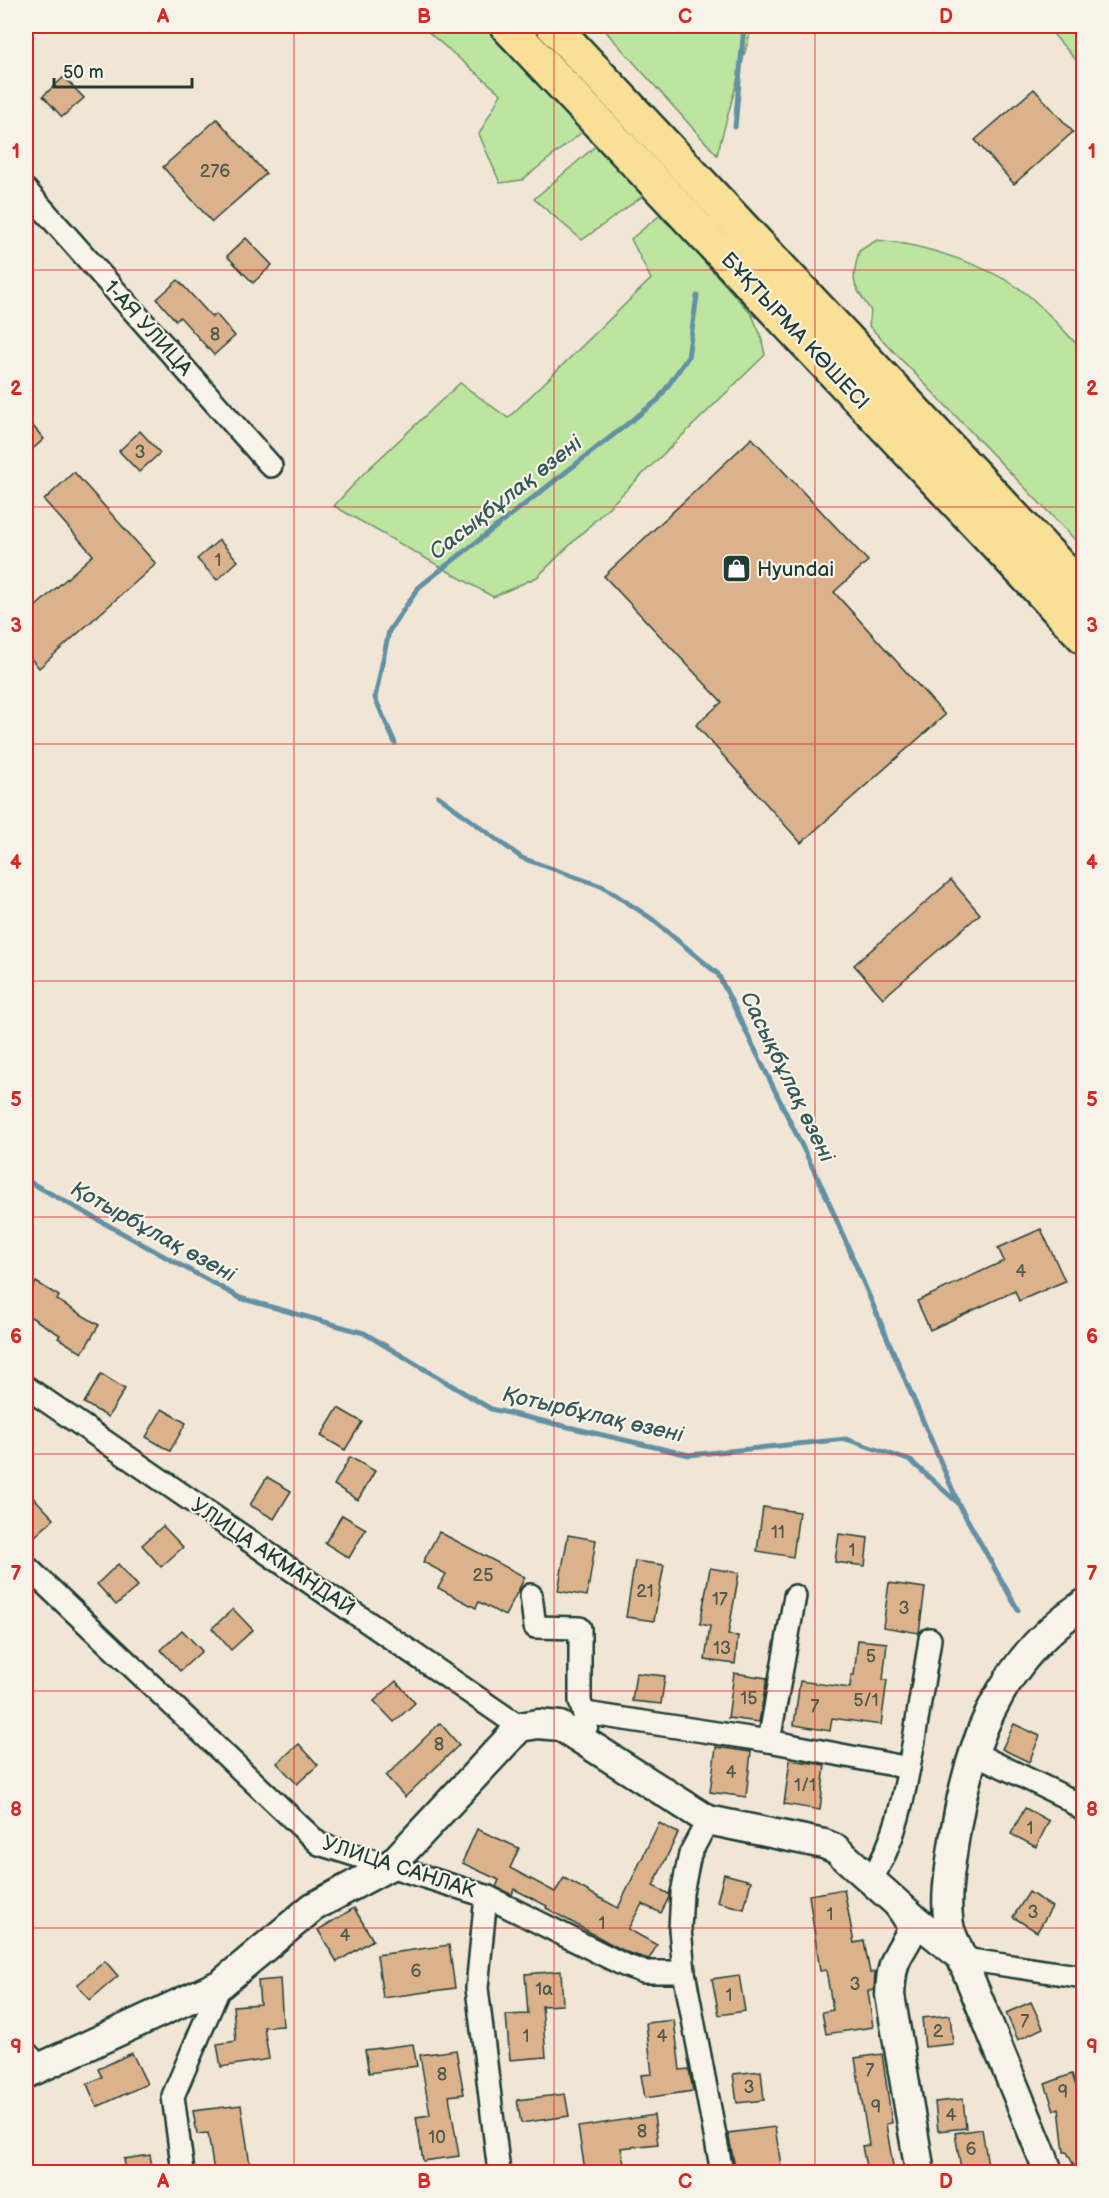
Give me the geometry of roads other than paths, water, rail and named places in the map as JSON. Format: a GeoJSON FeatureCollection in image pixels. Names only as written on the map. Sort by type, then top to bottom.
{"type":"FeatureCollection","features":[{"type":"Feature","properties":{"kind":"main road","name":"БҰҚТЫРМА КӨШЕСІ"},"geometry":{"type":"LineString","coordinates":[[507,26],[760,271],[1083,592]]}},
{"type":"Feature","properties":{"kind":"main road","name":"БҰҚТЫРМА КӨШЕСІ"},"geometry":{"type":"LineString","coordinates":[[553,26],[760,271],[1083,637]]}},
{"type":"Feature","properties":{"kind":"street","name":"1-АЯ УЛИЦА"},"geometry":{"type":"LineString","coordinates":[[26,190],[271,466]]}},
{"type":"Feature","properties":{"kind":"street","name":"УЛИЦА АКМАНДАЙ"},"geometry":{"type":"LineString","coordinates":[[26,1387],[520,1727]]}},
{"type":"Feature","properties":{"kind":"street","name":"УЛИЦА САНЛАК"},"geometry":{"type":"LineString","coordinates":[[26,1566],[319,1844],[486,1896],[624,1965],[644,1972],[684,1972]]}},
{"type":"Feature","properties":{"kind":"street"},"geometry":{"type":"LineString","coordinates":[[531,1595],[535,1627],[580,1628],[580,1701],[585,1713],[591,1747]]}},
{"type":"Feature","properties":{"kind":"street"},"geometry":{"type":"LineString","coordinates":[[769,1741],[795,1596]]}},
{"type":"Feature","properties":{"kind":"street"},"geometry":{"type":"LineString","coordinates":[[1048,2172],[948,1922],[949,1877],[960,1802],[987,1718],[1001,1691],[1033,1646],[1051,1628],[1083,1604]]}},
{"type":"Feature","properties":{"kind":"street"},"geometry":{"type":"LineString","coordinates":[[870,1881],[891,1844],[909,1768],[930,1639]]}},
{"type":"Feature","properties":{"kind":"street"},"geometry":{"type":"LineString","coordinates":[[585,1713],[769,1741],[909,1768]]}},
{"type":"Feature","properties":{"kind":"street"},"geometry":{"type":"LineString","coordinates":[[30,2064],[221,1984],[313,1907],[391,1865],[520,1727],[538,1724],[560,1726],[708,1820],[824,1844],[836,1849],[897,1904],[914,1912],[927,1910],[939,1899],[949,1877]]}},
{"type":"Feature","properties":{"kind":"street"},"geometry":{"type":"LineString","coordinates":[[974,1754],[1065,1797],[1083,1811]]}},
{"type":"Feature","properties":{"kind":"street"},"geometry":{"type":"LineString","coordinates":[[708,1820],[690,1854],[682,1893],[680,1929],[684,1972],[723,2172]]}},
{"type":"Feature","properties":{"kind":"street"},"geometry":{"type":"LineString","coordinates":[[920,2172],[890,1995],[893,1967],[898,1955],[939,1908],[949,1877]]}},
{"type":"Feature","properties":{"kind":"street"},"geometry":{"type":"LineString","coordinates":[[486,1896],[477,1988],[499,2172]]}},
{"type":"Feature","properties":{"kind":"street"},"geometry":{"type":"LineString","coordinates":[[897,1904],[915,1936],[964,1959],[1083,1977]]}},
{"type":"Feature","properties":{"kind":"street"},"geometry":{"type":"LineString","coordinates":[[183,2172],[173,2096],[221,1984]]}},
{"type":"Feature","properties":{"kind":"waterway","name":"Сасықбұлақ өзені"},"geometry":{"type":"LineString","coordinates":[[735,127],[744,26]]}},
{"type":"Feature","properties":{"kind":"waterway","name":"Сасықбұлақ өзені"},"geometry":{"type":"LineString","coordinates":[[395,743],[375,698],[389,631],[419,587],[658,400],[688,357],[697,296]]}},
{"type":"Feature","properties":{"kind":"waterway","name":"Сасықбұлақ өзені"},"geometry":{"type":"LineString","coordinates":[[438,796],[522,858],[604,887],[652,919],[718,974],[824,1191],[957,1500]]}},
{"type":"Feature","properties":{"kind":"waterway","name":"Қотырбұлақ өзені"},"geometry":{"type":"LineString","coordinates":[[26,1180],[240,1298],[364,1333],[491,1409],[689,1455],[846,1439],[911,1461],[958,1503],[1018,1610]]}},
{"type":"Feature","properties":{"kind":"place","name":"Hyundai"},"geometry":{"type":"Point","coordinates":[736,569]}}]}
